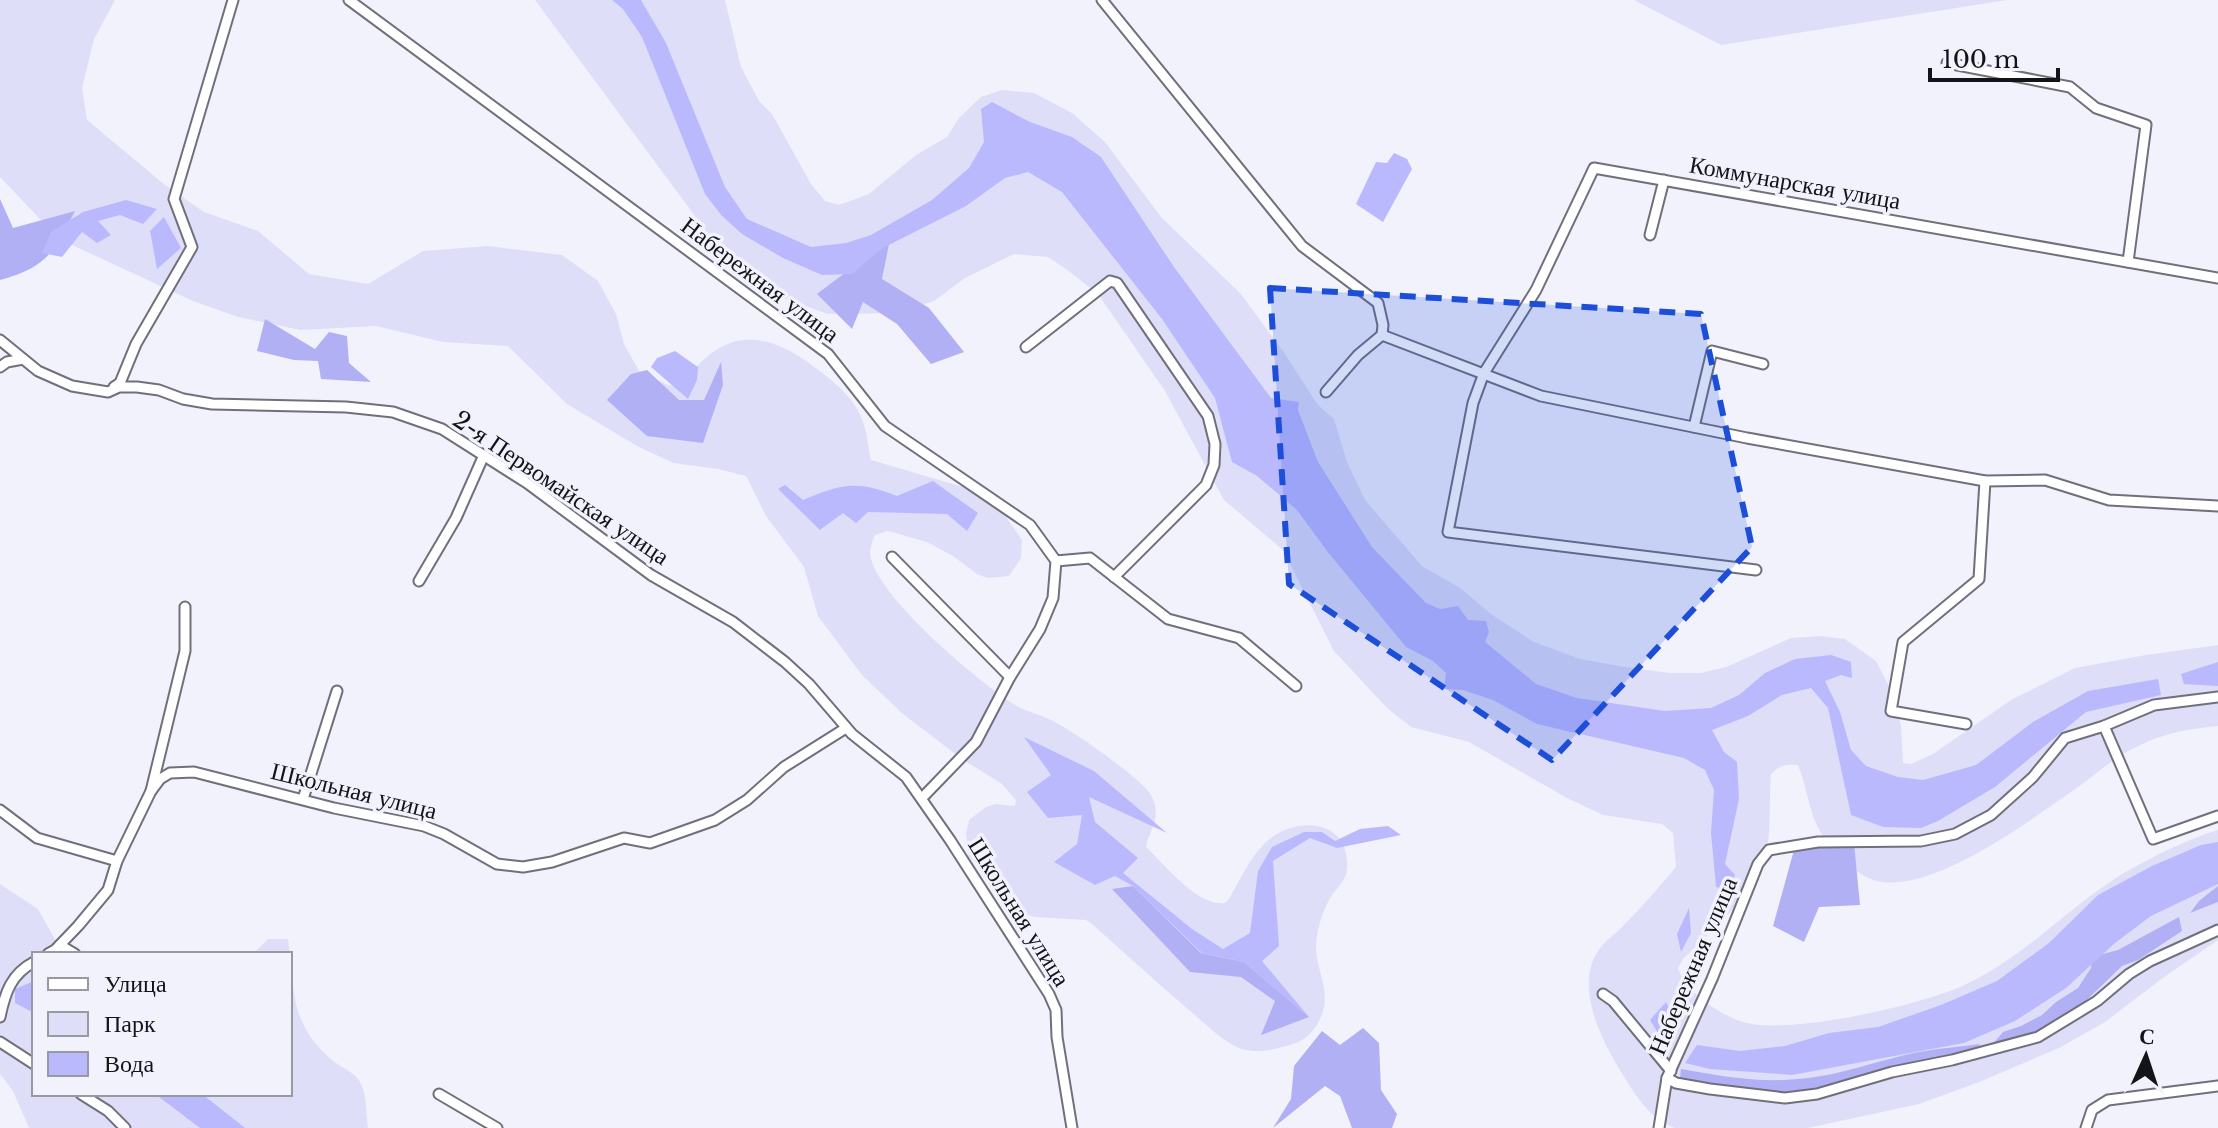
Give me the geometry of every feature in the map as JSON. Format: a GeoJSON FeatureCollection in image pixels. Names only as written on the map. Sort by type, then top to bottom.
{"type":"FeatureCollection","features":[{"type":"Feature","properties":{"kind":"street"},"geometry":{"type":"LineString","coordinates":[[108,392],[120,383],[136,344],[192,247],[174,199],[233,0]]}},
{"type":"Feature","properties":{"kind":"street","name":"Набережная улица"},"geometry":{"type":"LineString","coordinates":[[349,0],[828,354],[885,426],[1030,525],[1056,561]]}},
{"type":"Feature","properties":{"kind":"street"},"geometry":{"type":"LineString","coordinates":[[1102,0],[1302,246],[1378,303],[1382,335],[1358,355],[1326,392]]}},
{"type":"Feature","properties":{"kind":"street"},"geometry":{"type":"LineString","coordinates":[[1947,63],[2070,87],[2096,108],[2146,125],[2128,262]]}},
{"type":"Feature","properties":{"kind":"street","name":"Коммунарская улица"},"geometry":{"type":"LineString","coordinates":[[1756,570],[1448,532],[1473,403],[1484,373],[1536,290],[1594,168],[2218,278]]}},
{"type":"Feature","properties":{"kind":"street"},"geometry":{"type":"LineString","coordinates":[[1650,235],[1664,180]]}},
{"type":"Feature","properties":{"kind":"street"},"geometry":{"type":"LineString","coordinates":[[1026,347],[1110,281],[1117,283],[1208,416],[1215,444],[1214,465],[1206,485],[1114,577]]}},
{"type":"Feature","properties":{"kind":"street"},"geometry":{"type":"LineString","coordinates":[[1382,335],[1541,396],[1985,481],[2045,480],[2109,500],[2218,506]]}},
{"type":"Feature","properties":{"kind":"street","name":"2-я Первомайская улица"},"geometry":{"type":"LineString","coordinates":[[0,340],[38,371],[72,386],[108,392],[119,387],[137,387],[212,404],[346,407],[393,412],[442,429],[527,483],[651,575],[733,622],[809,684],[846,728],[906,777]]}},
{"type":"Feature","properties":{"kind":"street"},"geometry":{"type":"LineString","coordinates":[[1694,427],[1712,351],[1763,364]]}},
{"type":"Feature","properties":{"kind":"street"},"geometry":{"type":"LineString","coordinates":[[0,367],[7,362],[23,359]]}},
{"type":"Feature","properties":{"kind":"street"},"geometry":{"type":"LineString","coordinates":[[419,581],[456,518],[484,455]]}},
{"type":"Feature","properties":{"kind":"street"},"geometry":{"type":"LineString","coordinates":[[1966,724],[1891,711],[1903,642],[1979,579],[1985,481]]}},
{"type":"Feature","properties":{"kind":"street"},"geometry":{"type":"LineString","coordinates":[[892,557],[1010,677]]}},
{"type":"Feature","properties":{"kind":"street"},"geometry":{"type":"LineString","coordinates":[[922,798],[976,742],[1010,677],[1040,629],[1053,598],[1056,561],[1090,558],[1168,619],[1239,638],[1296,686]]}},
{"type":"Feature","properties":{"kind":"street"},"geometry":{"type":"LineString","coordinates":[[51,952],[108,890],[117,861],[151,791],[185,651],[185,607]]}},
{"type":"Feature","properties":{"kind":"street"},"geometry":{"type":"LineString","coordinates":[[303,799],[337,691]]}},
{"type":"Feature","properties":{"kind":"street","name":"Набережная улица"},"geometry":{"type":"LineString","coordinates":[[2218,697],[2154,705],[2065,738],[2033,777],[1991,815],[1955,834],[1921,841],[1818,842],[1769,850],[1753,875],[1712,979],[1669,1074],[1676,1083],[1785,1098],[1817,1094],[1892,1072],[1952,1060],[2038,1037],[2097,1001],[2150,961],[2218,930]]}},
{"type":"Feature","properties":{"kind":"street"},"geometry":{"type":"LineString","coordinates":[[2104,726],[2153,839],[2218,816]]}},
{"type":"Feature","properties":{"kind":"street","name":"Школьная улица"},"geometry":{"type":"LineString","coordinates":[[151,791],[160,779],[170,773],[194,772],[334,808],[424,826],[497,864],[523,867],[552,862],[624,838],[650,843],[715,820],[747,800],[784,767],[846,728]]}},
{"type":"Feature","properties":{"kind":"street","name":"Школьная улица"},"geometry":{"type":"LineString","coordinates":[[906,777],[1049,994],[1056,1010],[1059,1050],[1072,1128]]}},
{"type":"Feature","properties":{"kind":"street"},"geometry":{"type":"LineString","coordinates":[[0,810],[37,838],[117,861]]}},
{"type":"Feature","properties":{"kind":"street"},"geometry":{"type":"LineString","coordinates":[[60,945],[72,952]]}},
{"type":"Feature","properties":{"kind":"street"},"geometry":{"type":"LineString","coordinates":[[0,1017],[7,988],[22,968],[32,963]]}},
{"type":"Feature","properties":{"kind":"street"},"geometry":{"type":"LineString","coordinates":[[1603,994],[1613,1001],[1669,1074],[1661,1103],[1659,1128]]}},
{"type":"Feature","properties":{"kind":"street"},"geometry":{"type":"LineString","coordinates":[[0,1042],[32,1063]]}},
{"type":"Feature","properties":{"kind":"street"},"geometry":{"type":"LineString","coordinates":[[2086,1128],[2092,1110],[2108,1100],[2218,1086]]}},
{"type":"Feature","properties":{"kind":"street"},"geometry":{"type":"LineString","coordinates":[[439,1094],[497,1128]]}},
{"type":"Feature","properties":{"kind":"street"},"geometry":{"type":"LineString","coordinates":[[84,1096],[108,1111],[125,1128]]}},
{"type":"Feature","properties":{"kind":"highlighted area"},"geometry":{"type":"Polygon","coordinates":[[[1270,288],[1701,314],[1752,547],[1552,760],[1289,584],[1270,288]]]}},
{"type":"Feature","properties":{"kind":"green space"},"geometry":{"type":"Polygon","coordinates":[[[0,0],[115,0],[94,39],[82,88],[87,120],[165,185],[204,212],[258,231],[309,274],[368,284],[423,251],[488,246],[562,255],[598,281],[616,314],[624,344],[639,371],[668,385],[681,387],[713,352],[729,343],[764,341],[782,347],[821,372],[849,398],[863,422],[871,460],[970,489],[1002,511],[1022,540],[1021,558],[1009,576],[987,578],[927,542],[888,531],[875,535],[872,544],[870,553],[876,570],[908,613],[978,678],[1015,705],[1072,732],[1144,787],[1151,795],[1156,810],[1146,847],[1193,892],[1225,903],[1259,849],[1277,834],[1291,828],[1318,826],[1340,839],[1346,852],[1347,869],[1326,905],[1318,929],[1317,954],[1325,999],[1322,1014],[1313,1031],[1297,1043],[1272,1049],[1254,1051],[1236,1047],[1213,1031],[1086,920],[1034,917],[1020,912],[997,894],[990,877],[969,857],[966,834],[969,820],[986,807],[996,804],[1015,806],[1016,800],[1002,784],[962,759],[903,714],[862,675],[818,616],[804,567],[766,516],[746,476],[673,463],[637,446],[567,404],[508,346],[443,342],[376,326],[300,330],[238,317],[193,301],[59,239],[0,177],[0,0]]]}},
{"type":"Feature","properties":{"kind":"green space"},"geometry":{"type":"Polygon","coordinates":[[[535,0],[725,0],[741,67],[759,101],[772,114],[811,184],[825,201],[839,205],[869,194],[916,155],[947,137],[959,118],[981,97],[1002,90],[1034,93],[1072,113],[1105,142],[1161,217],[1240,293],[1318,405],[1334,419],[1347,462],[1365,500],[1422,566],[1460,588],[1491,614],[1534,642],[1580,659],[1670,673],[1701,673],[1726,667],[1791,638],[1821,636],[1845,639],[1876,661],[1893,694],[1901,726],[1903,763],[1911,764],[1933,754],[2011,700],[2075,668],[2218,645],[2218,726],[2170,734],[2125,753],[2006,836],[1955,865],[1929,875],[1882,882],[1858,872],[1820,831],[1798,765],[1777,769],[1771,774],[1768,841],[1763,865],[1745,894],[1678,968],[1689,987],[1716,1009],[1747,1023],[1793,1025],[1885,1010],[1960,987],[2003,963],[2119,876],[2167,850],[2218,830],[2218,940],[2105,1022],[2059,1048],[1919,1104],[1808,1128],[1675,1128],[1656,1118],[1629,1085],[1611,1054],[1592,1008],[1589,976],[1601,947],[1676,867],[1673,833],[1662,824],[1603,815],[1469,742],[1411,727],[1387,708],[1334,651],[1283,550],[1224,500],[1165,391],[1098,294],[1066,269],[1048,257],[1014,254],[965,278],[934,301],[896,313],[828,314],[782,298],[715,243],[535,0]]]}},
{"type":"Feature","properties":{"kind":"green space"},"geometry":{"type":"Polygon","coordinates":[[[1634,0],[2007,0],[1721,45],[1634,0]]]}},
{"type":"Feature","properties":{"kind":"green space"},"geometry":{"type":"Polygon","coordinates":[[[0,884],[38,909],[61,950],[66,952],[32,952],[32,1096],[292,1096],[292,978],[299,1014],[311,1037],[332,1060],[359,1080],[368,1128],[29,1128],[13,1091],[0,1074],[0,884]]]}},
{"type":"Feature","properties":{"kind":"green space"},"geometry":{"type":"Polygon","coordinates":[[[268,939],[288,939],[290,952],[255,952],[268,939]]]}},
{"type":"Feature","properties":{"kind":"shaded area"},"geometry":{"type":"Polygon","coordinates":[[[0,199],[13,228],[75,211],[47,256],[29,270],[0,280],[0,199]]]}},
{"type":"Feature","properties":{"kind":"shaded area"},"geometry":{"type":"Polygon","coordinates":[[[890,239],[882,279],[929,308],[964,352],[931,364],[897,324],[863,302],[852,329],[817,294],[890,239]]]}},
{"type":"Feature","properties":{"kind":"shaded area"},"geometry":{"type":"Polygon","coordinates":[[[265,319],[315,349],[329,332],[347,336],[349,363],[371,382],[321,379],[318,361],[294,360],[257,351],[265,319]]]}},
{"type":"Feature","properties":{"kind":"shaded area"},"geometry":{"type":"Polygon","coordinates":[[[721,362],[723,385],[703,443],[647,436],[607,400],[631,374],[647,370],[679,400],[704,400],[721,362]]]}},
{"type":"Feature","properties":{"kind":"shaded area"},"geometry":{"type":"Polygon","coordinates":[[[1854,843],[1860,905],[1819,907],[1804,942],[1773,926],[1794,850],[1854,843]]]}},
{"type":"Feature","properties":{"kind":"shaded area"},"geometry":{"type":"Polygon","coordinates":[[[1133,886],[1201,953],[1244,962],[1309,1017],[1261,1035],[1275,1001],[1241,977],[1190,972],[1112,889],[1133,886]]]}},
{"type":"Feature","properties":{"kind":"shaded area"},"geometry":{"type":"Polygon","coordinates":[[[2218,886],[2218,902],[2190,913],[2199,901],[2218,886]]]}},
{"type":"Feature","properties":{"kind":"shaded area"},"geometry":{"type":"Polygon","coordinates":[[[2179,917],[2182,931],[2138,960],[2122,966],[2069,1017],[2034,1035],[1986,1052],[2003,1032],[2042,1015],[2078,988],[2091,968],[2092,957],[2118,950],[2179,917]]]}},
{"type":"Feature","properties":{"kind":"shaded area"},"geometry":{"type":"Polygon","coordinates":[[[1363,1028],[1379,1043],[1381,1090],[1397,1114],[1392,1128],[1352,1128],[1340,1096],[1325,1086],[1273,1128],[1291,1099],[1294,1066],[1322,1031],[1340,1045],[1363,1028]]]}},
{"type":"Feature","properties":{"kind":"shaded area"},"geometry":{"type":"Polygon","coordinates":[[[1980,1044],[1976,1053],[1798,1093],[1739,1090],[1680,1078],[1681,1069],[1754,1079],[1814,1077],[1919,1052],[1980,1044]]]}},
{"type":"Feature","properties":{"kind":"water"},"geometry":{"type":"Polygon","coordinates":[[[612,0],[641,0],[666,43],[725,187],[747,219],[811,247],[846,243],[871,235],[932,200],[969,168],[984,142],[981,109],[992,102],[1030,122],[1072,137],[1101,157],[1174,267],[1271,398],[1299,402],[1298,410],[1318,462],[1372,547],[1426,603],[1440,609],[1458,606],[1468,620],[1486,621],[1489,632],[1485,642],[1536,684],[1577,698],[1665,711],[1711,708],[1739,695],[1765,673],[1795,659],[1831,655],[1851,662],[1852,678],[1841,675],[1825,681],[1840,712],[1851,750],[1866,766],[1898,777],[1923,780],[1976,765],[2033,722],[2088,691],[2158,679],[2161,695],[2086,712],[1995,787],[1921,828],[1883,827],[1851,815],[1828,708],[1811,688],[1782,695],[1748,716],[1712,730],[1724,752],[1737,762],[1739,799],[1725,864],[1735,875],[1729,891],[1716,887],[1711,833],[1714,790],[1705,770],[1684,758],[1537,724],[1493,700],[1463,690],[1444,689],[1446,673],[1433,661],[1406,647],[1297,510],[1257,476],[1232,462],[1215,398],[1162,319],[1062,192],[1028,172],[1005,178],[966,206],[881,249],[852,274],[822,275],[783,258],[742,234],[722,216],[705,194],[642,37],[623,9],[612,0]]]}},
{"type":"Feature","properties":{"kind":"water"},"geometry":{"type":"Polygon","coordinates":[[[1394,153],[1407,159],[1412,169],[1383,222],[1356,204],[1376,162],[1387,163],[1394,153]]]}},
{"type":"Feature","properties":{"kind":"water"},"geometry":{"type":"Polygon","coordinates":[[[126,200],[157,209],[143,224],[120,215],[98,221],[111,235],[97,243],[82,232],[62,257],[42,253],[51,232],[83,212],[126,200]]]}},
{"type":"Feature","properties":{"kind":"water"},"geometry":{"type":"Polygon","coordinates":[[[164,217],[181,248],[157,269],[150,231],[164,217]]]}},
{"type":"Feature","properties":{"kind":"water"},"geometry":{"type":"Polygon","coordinates":[[[675,351],[698,367],[697,380],[688,399],[651,367],[657,358],[675,351]]]}},
{"type":"Feature","properties":{"kind":"water"},"geometry":{"type":"Polygon","coordinates":[[[933,481],[978,513],[967,531],[947,514],[868,512],[856,523],[843,513],[820,530],[778,489],[785,485],[803,500],[849,486],[871,488],[897,496],[933,481]]]}},
{"type":"Feature","properties":{"kind":"water"},"geometry":{"type":"Polygon","coordinates":[[[2218,662],[2218,686],[2184,684],[2181,674],[2218,662]]]}},
{"type":"Feature","properties":{"kind":"water"},"geometry":{"type":"Polygon","coordinates":[[[1024,737],[1094,771],[1167,833],[1089,797],[1095,822],[1138,858],[1123,873],[1192,929],[1223,949],[1250,933],[1258,871],[1272,847],[1304,832],[1322,832],[1335,841],[1360,829],[1388,826],[1401,835],[1337,848],[1310,838],[1273,861],[1279,946],[1262,961],[1309,1017],[1244,962],[1202,953],[1133,886],[1115,876],[1095,885],[1054,862],[1077,844],[1082,815],[1048,818],[1027,792],[1051,775],[1024,737]]]}},
{"type":"Feature","properties":{"kind":"water"},"geometry":{"type":"Polygon","coordinates":[[[2218,842],[2218,884],[2151,916],[2115,943],[2066,988],[2015,1021],[1964,1043],[1792,1075],[1710,1069],[1685,1063],[1697,1045],[1740,1051],[1785,1046],[1829,1033],[1878,1027],[1941,1005],[1997,981],[2049,943],[2098,895],[2152,866],[2201,845],[2218,842]]]}},
{"type":"Feature","properties":{"kind":"water"},"geometry":{"type":"Polygon","coordinates":[[[1689,908],[1691,933],[1681,952],[1677,934],[1689,908]]]}},
{"type":"Feature","properties":{"kind":"water"},"geometry":{"type":"Polygon","coordinates":[[[32,982],[32,1012],[15,1003],[15,989],[32,982]]]}},
{"type":"Feature","properties":{"kind":"water"},"geometry":{"type":"Polygon","coordinates":[[[1666,1002],[1679,1027],[1664,1043],[1650,1020],[1666,1002]]]}},
{"type":"Feature","properties":{"kind":"water"},"geometry":{"type":"Polygon","coordinates":[[[158,1096],[205,1096],[245,1128],[200,1128],[158,1096]]]}}]}
